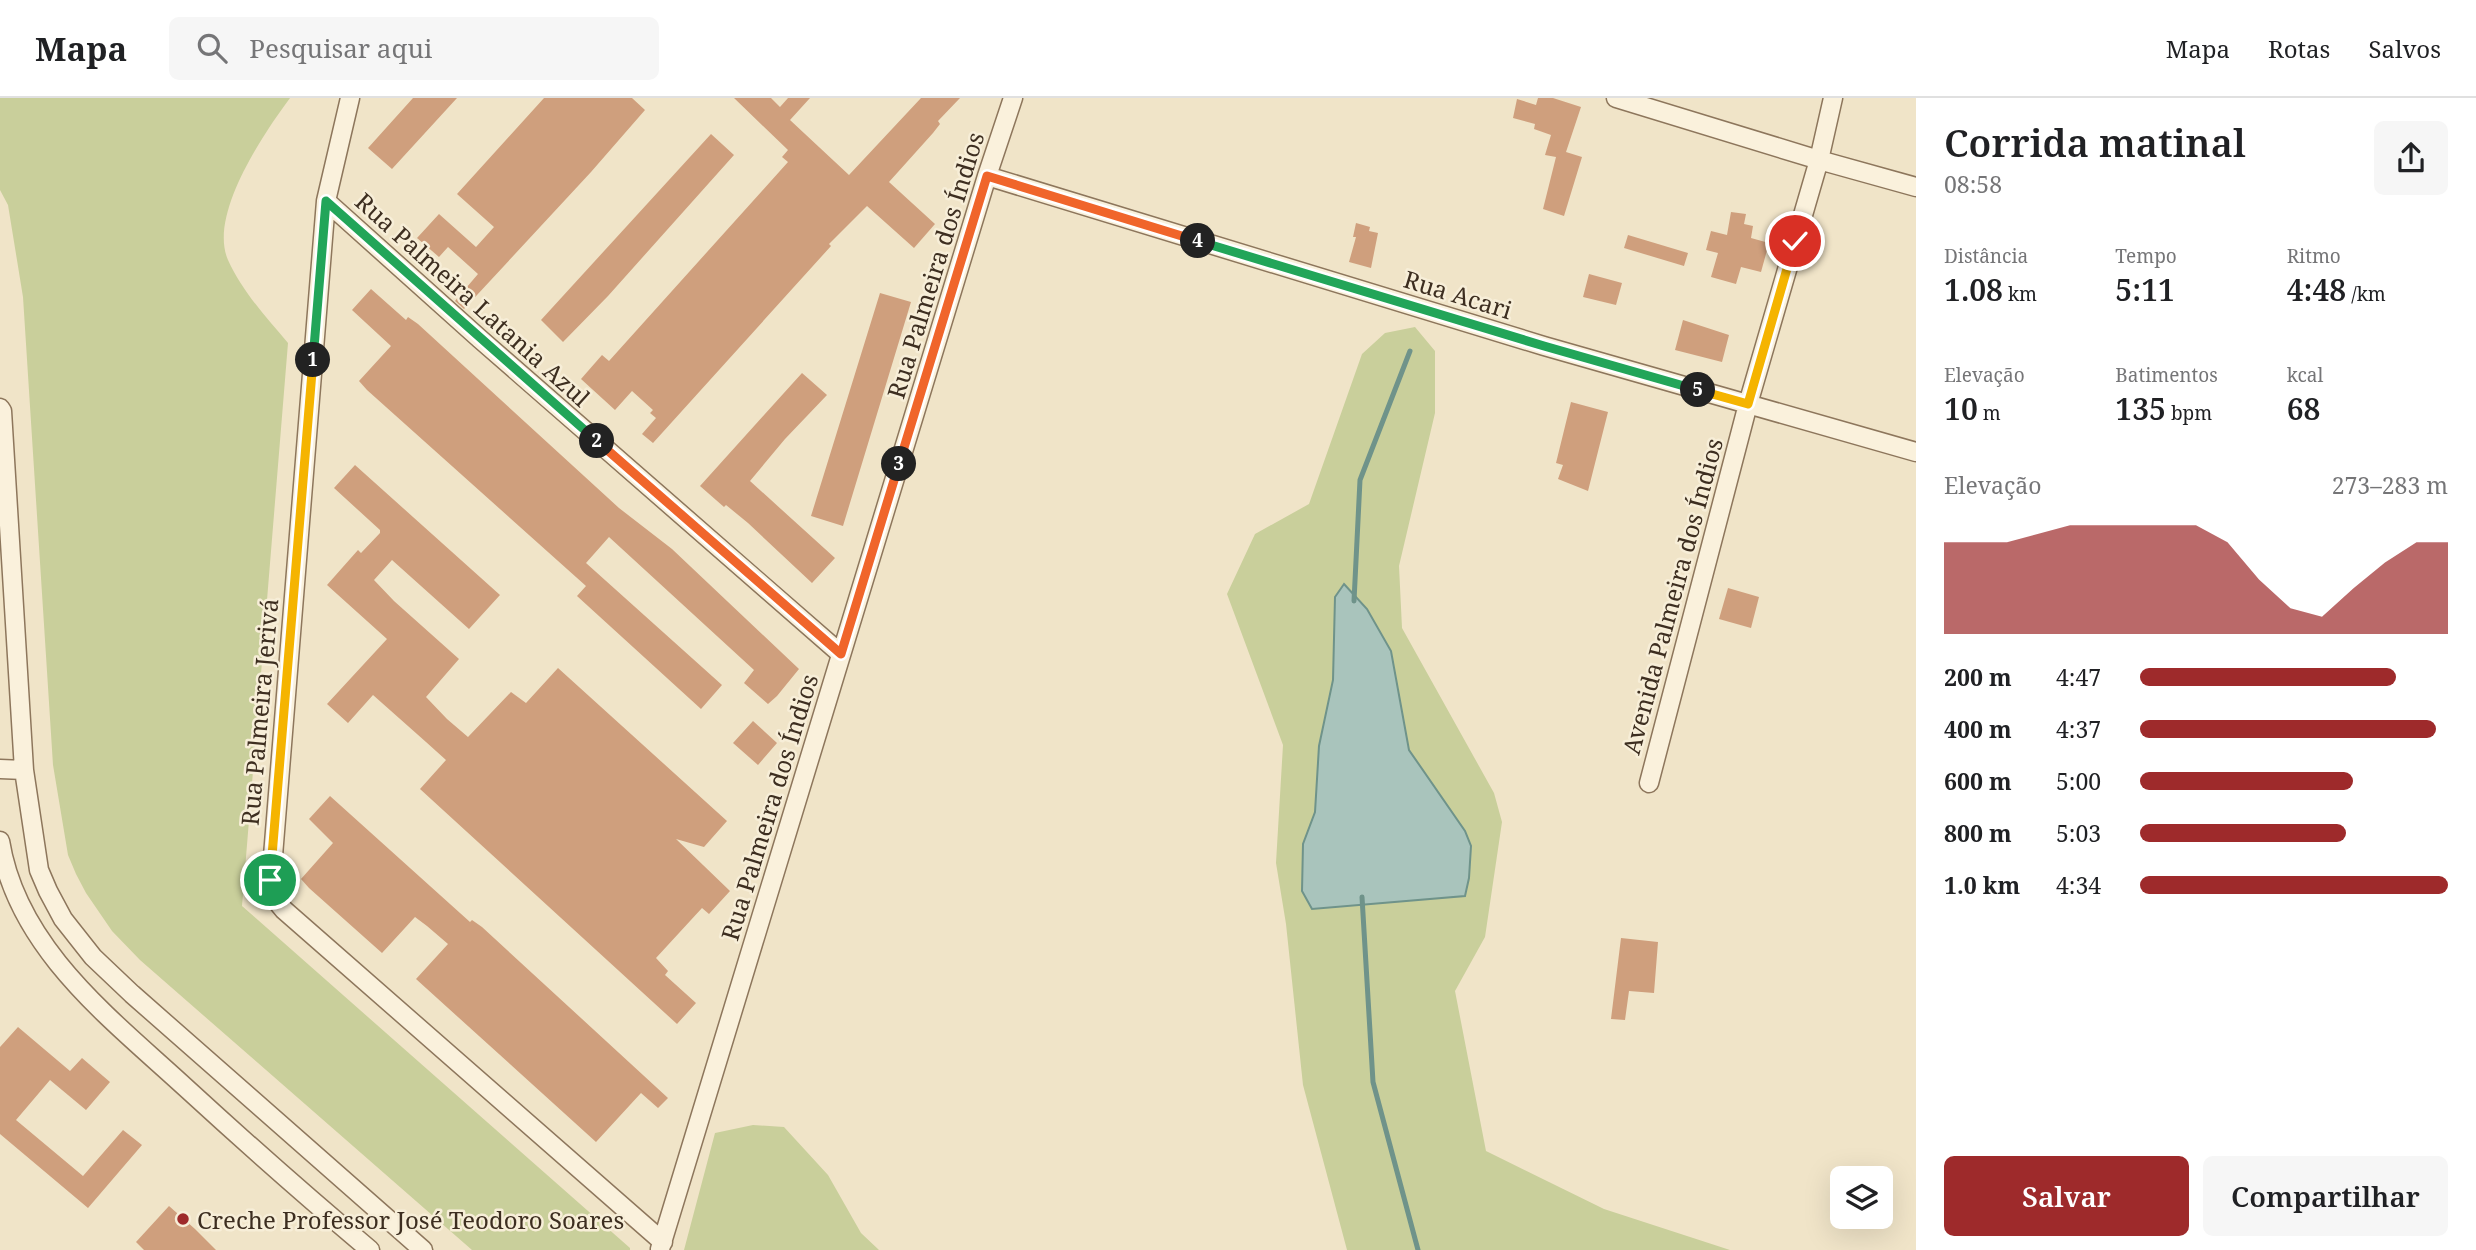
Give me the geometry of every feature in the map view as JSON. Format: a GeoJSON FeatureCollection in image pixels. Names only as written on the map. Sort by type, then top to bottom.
{"type":"FeatureCollection","features":[{"type":"Feature","properties":{"kind":"street","name":"Rua Palmeira Jerivá"},"geometry":{"type":"LineString","coordinates":[[350,98],[326,201],[270,893],[284,910],[661,1246]]}},
{"type":"Feature","properties":{"kind":"street","name":"Rua Palmeira dos Índios"},"geometry":{"type":"LineString","coordinates":[[661,1246],[1013,98]]}},
{"type":"Feature","properties":{"kind":"street"},"geometry":{"type":"LineString","coordinates":[[1616,98],[1916,187]]}},
{"type":"Feature","properties":{"kind":"street","name":"Avenida Palmeira dos Índios"},"geometry":{"type":"LineString","coordinates":[[1649,783],[1748,404],[1819,160],[1833,98]]}},
{"type":"Feature","properties":{"kind":"street","name":"Rua Acari"},"geometry":{"type":"LineString","coordinates":[[987,176],[1544,346],[1916,452]]}},
{"type":"Feature","properties":{"kind":"street","name":"Rua Palmeira Latania Azul"},"geometry":{"type":"LineString","coordinates":[[326,201],[841,654]]}},
{"type":"Feature","properties":{"kind":"street"},"geometry":{"type":"LineString","coordinates":[[0,408],[24,770],[39,870],[47,891],[93,957],[423,1250]]}},
{"type":"Feature","properties":{"kind":"street"},"geometry":{"type":"LineString","coordinates":[[0,769],[24,770]]}},
{"type":"Feature","properties":{"kind":"street"},"geometry":{"type":"LineString","coordinates":[[0,841],[2,869],[18,901],[40,939],[71,980],[266,1162],[370,1250]]}},
{"type":"Feature","properties":{"kind":"street"},"geometry":{"type":"LineString","coordinates":[[2,869],[39,870]]}},
{"type":"Feature","properties":{"kind":"green space"},"geometry":{"type":"Polygon","coordinates":[[[0,98],[290,98],[242,175],[232,198],[224,242],[228,260],[240,282],[288,343],[242,906],[630,1250],[472,1250],[140,960],[112,931],[86,893],[68,855],[53,765],[23,297],[8,205],[0,190],[0,98]]]}},
{"type":"Feature","properties":{"kind":"green space"},"geometry":{"type":"Polygon","coordinates":[[[1415,327],[1435,351],[1435,413],[1399,566],[1402,628],[1494,793],[1502,822],[1485,937],[1455,991],[1486,1151],[1604,1209],[1730,1250],[1347,1250],[1303,1085],[1286,924],[1276,863],[1283,745],[1227,594],[1255,534],[1309,504],[1362,354],[1385,333],[1415,327]],[[1335,597],[1333,680],[1319,746],[1315,812],[1303,844],[1471,846],[1465,831],[1409,750],[1391,651],[1335,597]]]}},
{"type":"Feature","properties":{"kind":"green space"},"geometry":{"type":"Polygon","coordinates":[[[753,1125],[784,1127],[828,1175],[861,1233],[879,1250],[684,1250],[715,1133],[753,1125]]]}},
{"type":"Feature","properties":{"kind":"water"},"geometry":{"type":"Polygon","coordinates":[[[1344,584],[1367,609],[1391,651],[1409,750],[1465,831],[1471,846],[1465,896],[1312,909],[1302,891],[1303,844],[1315,812],[1319,746],[1333,680],[1335,597],[1344,584]]]}},
{"type":"Feature","properties":{"kind":"building"},"geometry":{"type":"Polygon","coordinates":[[[413,98],[457,98],[392,169],[368,148],[413,98]]]}},
{"type":"Feature","properties":{"kind":"building"},"geometry":{"type":"Polygon","coordinates":[[[544,98],[632,98],[645,110],[464,309],[455,301],[478,274],[448,247],[439,257],[417,238],[439,214],[476,247],[494,227],[457,194],[544,98]]]}},
{"type":"Feature","properties":{"kind":"building"},"geometry":{"type":"Polygon","coordinates":[[[734,98],[771,98],[780,107],[788,98],[810,98],[790,120],[849,175],[921,98],[960,98],[889,182],[935,224],[914,248],[867,206],[829,244],[831,246],[653,443],[642,434],[656,418],[650,413],[653,410],[632,391],[615,410],[581,379],[602,355],[609,361],[788,162],[782,157],[788,150],[734,98]]]}},
{"type":"Feature","properties":{"kind":"building"},"geometry":{"type":"Polygon","coordinates":[[[1538,98],[1553,98],[1581,107],[1566,152],[1582,157],[1564,216],[1543,209],[1556,157],[1545,155],[1551,135],[1534,129],[1535,124],[1513,118],[1517,99],[1536,105],[1538,98]]]}},
{"type":"Feature","properties":{"kind":"building"},"geometry":{"type":"Polygon","coordinates":[[[711,134],[734,155],[608,296],[563,342],[541,320],[711,134]]]}},
{"type":"Feature","properties":{"kind":"building"},"geometry":{"type":"Polygon","coordinates":[[[1731,212],[1746,214],[1744,224],[1753,226],[1751,238],[1769,243],[1761,272],[1741,267],[1736,284],[1711,277],[1718,253],[1706,250],[1711,231],[1727,235],[1731,212]]]}},
{"type":"Feature","properties":{"kind":"building"},"geometry":{"type":"Polygon","coordinates":[[[1356,223],[1370,227],[1369,231],[1378,233],[1371,268],[1349,262],[1356,237],[1353,237],[1356,223]]]}},
{"type":"Feature","properties":{"kind":"building"},"geometry":{"type":"Polygon","coordinates":[[[1628,235],[1688,253],[1684,266],[1624,248],[1628,235]]]}},
{"type":"Feature","properties":{"kind":"building"},"geometry":{"type":"Polygon","coordinates":[[[1589,274],[1622,283],[1616,305],[1583,297],[1589,274]]]}},
{"type":"Feature","properties":{"kind":"building"},"geometry":{"type":"Polygon","coordinates":[[[371,289],[406,320],[408,317],[418,324],[619,508],[672,549],[799,669],[777,696],[768,704],[744,683],[754,670],[609,537],[586,563],[722,685],[701,709],[577,596],[586,586],[367,390],[359,381],[391,346],[352,310],[371,289]]]}},
{"type":"Feature","properties":{"kind":"building"},"geometry":{"type":"Polygon","coordinates":[[[880,293],[911,302],[843,526],[811,516],[880,293]]]}},
{"type":"Feature","properties":{"kind":"building"},"geometry":{"type":"Polygon","coordinates":[[[1683,320],[1729,335],[1722,362],[1675,350],[1683,320]]]}},
{"type":"Feature","properties":{"kind":"building"},"geometry":{"type":"Polygon","coordinates":[[[802,373],[827,395],[750,481],[835,558],[812,583],[748,523],[700,486],[802,373]]]}},
{"type":"Feature","properties":{"kind":"building"},"geometry":{"type":"Polygon","coordinates":[[[1571,402],[1608,412],[1588,491],[1558,479],[1563,465],[1556,463],[1571,402]]]}},
{"type":"Feature","properties":{"kind":"building"},"geometry":{"type":"Polygon","coordinates":[[[355,465],[500,595],[469,629],[392,560],[374,580],[459,659],[426,697],[447,719],[468,737],[511,692],[526,703],[558,668],[727,821],[704,847],[676,839],[730,891],[709,914],[702,908],[656,958],[668,971],[665,975],[696,1003],[677,1024],[420,789],[446,760],[373,695],[348,723],[327,704],[387,639],[327,585],[358,550],[361,553],[380,533],[380,530],[334,488],[355,465]]]}},
{"type":"Feature","properties":{"kind":"building"},"geometry":{"type":"Polygon","coordinates":[[[1728,588],[1759,597],[1751,628],[1719,619],[1728,588]]]}},
{"type":"Feature","properties":{"kind":"building"},"geometry":{"type":"Polygon","coordinates":[[[753,721],[777,743],[758,765],[733,743],[753,721]]]}},
{"type":"Feature","properties":{"kind":"building"},"geometry":{"type":"Polygon","coordinates":[[[330,796],[470,922],[472,920],[482,927],[668,1098],[658,1108],[641,1093],[596,1142],[416,979],[448,944],[415,917],[382,953],[309,888],[301,879],[333,843],[309,819],[330,796]]]}},
{"type":"Feature","properties":{"kind":"building"},"geometry":{"type":"Polygon","coordinates":[[[1621,938],[1658,942],[1654,993],[1629,991],[1625,1020],[1611,1019],[1621,938]]]}},
{"type":"Feature","properties":{"kind":"building"},"geometry":{"type":"Polygon","coordinates":[[[18,1027],[70,1071],[82,1058],[110,1082],[86,1110],[50,1080],[16,1120],[83,1176],[123,1130],[142,1145],[88,1208],[0,1134],[0,1047],[18,1027]]]}},
{"type":"Feature","properties":{"kind":"building"},"geometry":{"type":"Polygon","coordinates":[[[169,1206],[216,1250],[144,1250],[136,1242],[169,1206]]]}},
{"type":"Feature","properties":{"kind":"waterway"},"geometry":{"type":"LineString","coordinates":[[1354,601],[1360,480],[1410,351]]}},
{"type":"Feature","properties":{"kind":"waterway"},"geometry":{"type":"LineString","coordinates":[[1362,897],[1373,1082],[1418,1250]]}},
{"type":"Feature","properties":{"kind":"place","name":"Creche Professor José Teodoro Soares"},"geometry":{"type":"Point","coordinates":[183,1219]}},
{"type":"Feature","properties":{"kind":"route"},"geometry":{"type":"LineString","coordinates":[[270,880],[326,201],[841,654],[987,176],[1544,346],[1748,404],[1795,241]]}}]}
